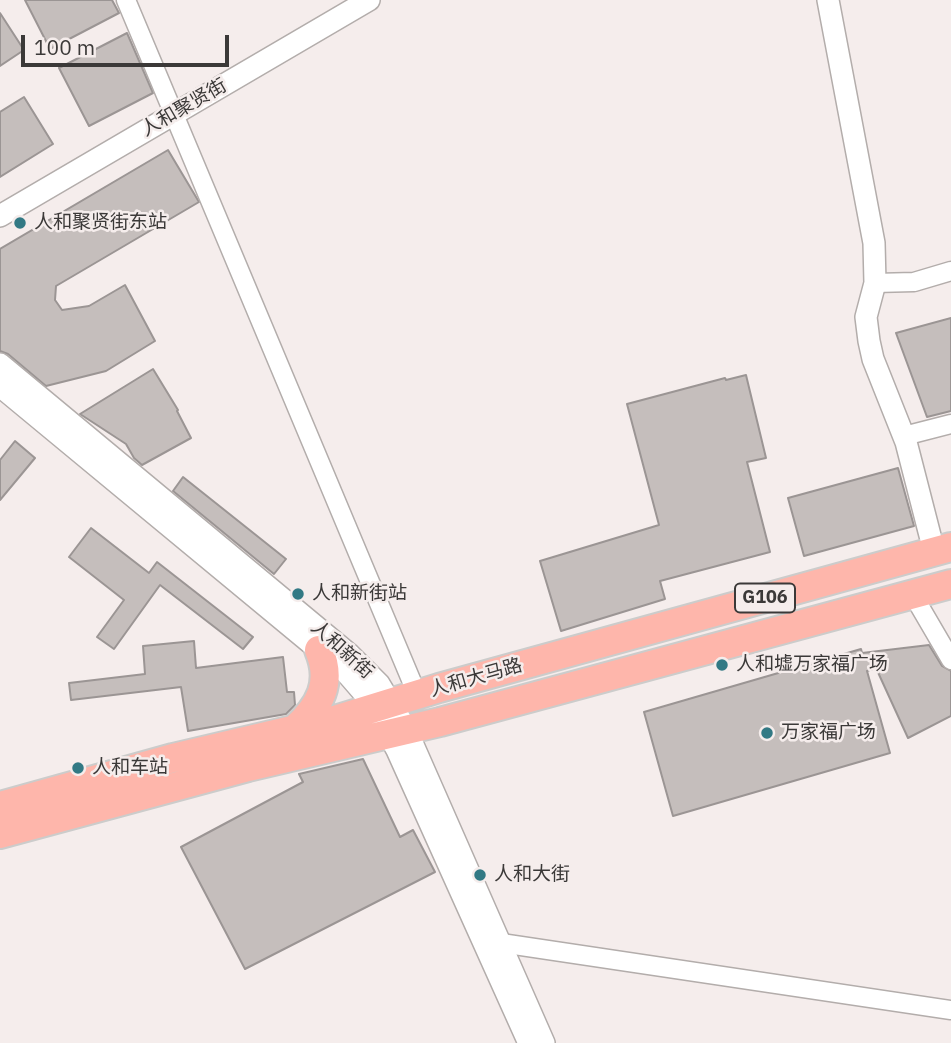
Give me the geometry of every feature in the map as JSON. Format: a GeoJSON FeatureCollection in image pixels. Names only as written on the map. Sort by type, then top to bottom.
{"type":"FeatureCollection","features":[{"type":"Feature","properties":{"kind":"highway","name":"人和大马路"},"geometry":{"type":"LineString","coordinates":[[0,806],[395,702],[942,549]]}},
{"type":"Feature","properties":{"kind":"highway","name":"人和大马路"},"geometry":{"type":"LineString","coordinates":[[0,834],[155,791],[589,682],[951,584]]}},
{"type":"Feature","properties":{"kind":"highway"},"geometry":{"type":"LineString","coordinates":[[578,649],[589,682]]}},
{"type":"Feature","properties":{"kind":"highway"},"geometry":{"type":"LineString","coordinates":[[295,729],[315,710],[320,699],[325,670],[319,650]]}},
{"type":"Feature","properties":{"kind":"street"},"geometry":{"type":"LineString","coordinates":[[125,0],[174,114],[395,702]]}},
{"type":"Feature","properties":{"kind":"street","name":"人和聚贤街"},"geometry":{"type":"LineString","coordinates":[[0,216],[369,0]]}},
{"type":"Feature","properties":{"kind":"street"},"geometry":{"type":"LineString","coordinates":[[828,0],[874,243],[875,283],[866,317],[869,341],[873,359],[905,436],[922,499],[942,549]]}},
{"type":"Feature","properties":{"kind":"street"},"geometry":{"type":"LineString","coordinates":[[875,283],[914,282],[951,271]]}},
{"type":"Feature","properties":{"kind":"street","name":"人和新街"},"geometry":{"type":"LineString","coordinates":[[0,365],[349,654],[395,702],[397,731],[408,772],[528,1043]]}},
{"type":"Feature","properties":{"kind":"street","name":"人和新街"},"geometry":{"type":"LineString","coordinates":[[0,386],[319,650],[359,687],[395,702]]}},
{"type":"Feature","properties":{"kind":"street"},"geometry":{"type":"LineString","coordinates":[[905,436],[951,424]]}},
{"type":"Feature","properties":{"kind":"street"},"geometry":{"type":"LineString","coordinates":[[913,595],[951,660]]}},
{"type":"Feature","properties":{"kind":"street","name":"人和新街"},"geometry":{"type":"LineString","coordinates":[[397,731],[501,943],[544,1043]]}},
{"type":"Feature","properties":{"kind":"street"},"geometry":{"type":"LineString","coordinates":[[501,943],[951,1010]]}},
{"type":"Feature","properties":{"kind":"building"},"geometry":{"type":"Polygon","coordinates":[[[25,0],[112,0],[119,13],[50,49],[25,0]]]}},
{"type":"Feature","properties":{"kind":"building"},"geometry":{"type":"Polygon","coordinates":[[[0,13],[24,50],[0,66],[0,13]]]}},
{"type":"Feature","properties":{"kind":"building"},"geometry":{"type":"Polygon","coordinates":[[[127,33],[153,93],[89,126],[59,68],[127,33]]]}},
{"type":"Feature","properties":{"kind":"building"},"geometry":{"type":"Polygon","coordinates":[[[24,97],[53,144],[0,177],[0,112],[24,97]]]}},
{"type":"Feature","properties":{"kind":"building"},"geometry":{"type":"Polygon","coordinates":[[[168,150],[199,202],[56,286],[55,300],[62,310],[89,306],[125,285],[155,341],[106,371],[46,386],[8,354],[0,351],[0,249],[168,150]]]}},
{"type":"Feature","properties":{"kind":"building"},"geometry":{"type":"Polygon","coordinates":[[[951,318],[951,411],[927,417],[896,333],[951,318]]]}},
{"type":"Feature","properties":{"kind":"building"},"geometry":{"type":"Polygon","coordinates":[[[153,369],[178,410],[191,438],[142,465],[134,458],[126,444],[80,414],[153,369]]]}},
{"type":"Feature","properties":{"kind":"building"},"geometry":{"type":"Polygon","coordinates":[[[746,375],[766,458],[747,462],[770,552],[660,581],[665,599],[561,631],[540,561],[659,525],[627,404],[746,375]]]}},
{"type":"Feature","properties":{"kind":"building"},"geometry":{"type":"Polygon","coordinates":[[[15,441],[35,458],[0,500],[0,460],[15,441]]]}},
{"type":"Feature","properties":{"kind":"building"},"geometry":{"type":"Polygon","coordinates":[[[898,468],[914,526],[804,556],[788,498],[898,468]]]}},
{"type":"Feature","properties":{"kind":"building"},"geometry":{"type":"Polygon","coordinates":[[[183,477],[286,559],[274,574],[173,491],[183,477]]]}},
{"type":"Feature","properties":{"kind":"building"},"geometry":{"type":"Polygon","coordinates":[[[91,528],[149,573],[157,562],[253,637],[243,649],[160,585],[114,649],[97,637],[124,600],[69,557],[91,528]]]}},
{"type":"Feature","properties":{"kind":"building"},"geometry":{"type":"Polygon","coordinates":[[[194,641],[196,668],[283,657],[287,692],[294,692],[295,705],[286,714],[188,731],[181,687],[71,700],[69,683],[145,674],[143,646],[194,641]]]}},
{"type":"Feature","properties":{"kind":"building","name":"万家福广场"},"geometry":{"type":"Polygon","coordinates":[[[929,645],[942,666],[951,671],[951,716],[908,738],[876,668],[867,671],[890,753],[673,816],[644,712],[861,649],[862,653],[929,645]]]}},
{"type":"Feature","properties":{"kind":"building"},"geometry":{"type":"Polygon","coordinates":[[[363,759],[400,837],[413,830],[435,872],[245,969],[181,847],[303,782],[299,774],[363,759]]]}},
{"type":"Feature","properties":{"kind":"place","name":"人和聚贤街东站"},"geometry":{"type":"Point","coordinates":[20,223]}},
{"type":"Feature","properties":{"kind":"place","name":"人和新街站"},"geometry":{"type":"Point","coordinates":[298,594]}},
{"type":"Feature","properties":{"kind":"place","name":"人和墟万家福广场"},"geometry":{"type":"Point","coordinates":[722,665]}},
{"type":"Feature","properties":{"kind":"place","name":"万家福广场"},"geometry":{"type":"Point","coordinates":[767,733]}},
{"type":"Feature","properties":{"kind":"place","name":"人和车站"},"geometry":{"type":"Point","coordinates":[78,768]}},
{"type":"Feature","properties":{"kind":"place","name":"人和大街"},"geometry":{"type":"Point","coordinates":[480,875]}}]}
